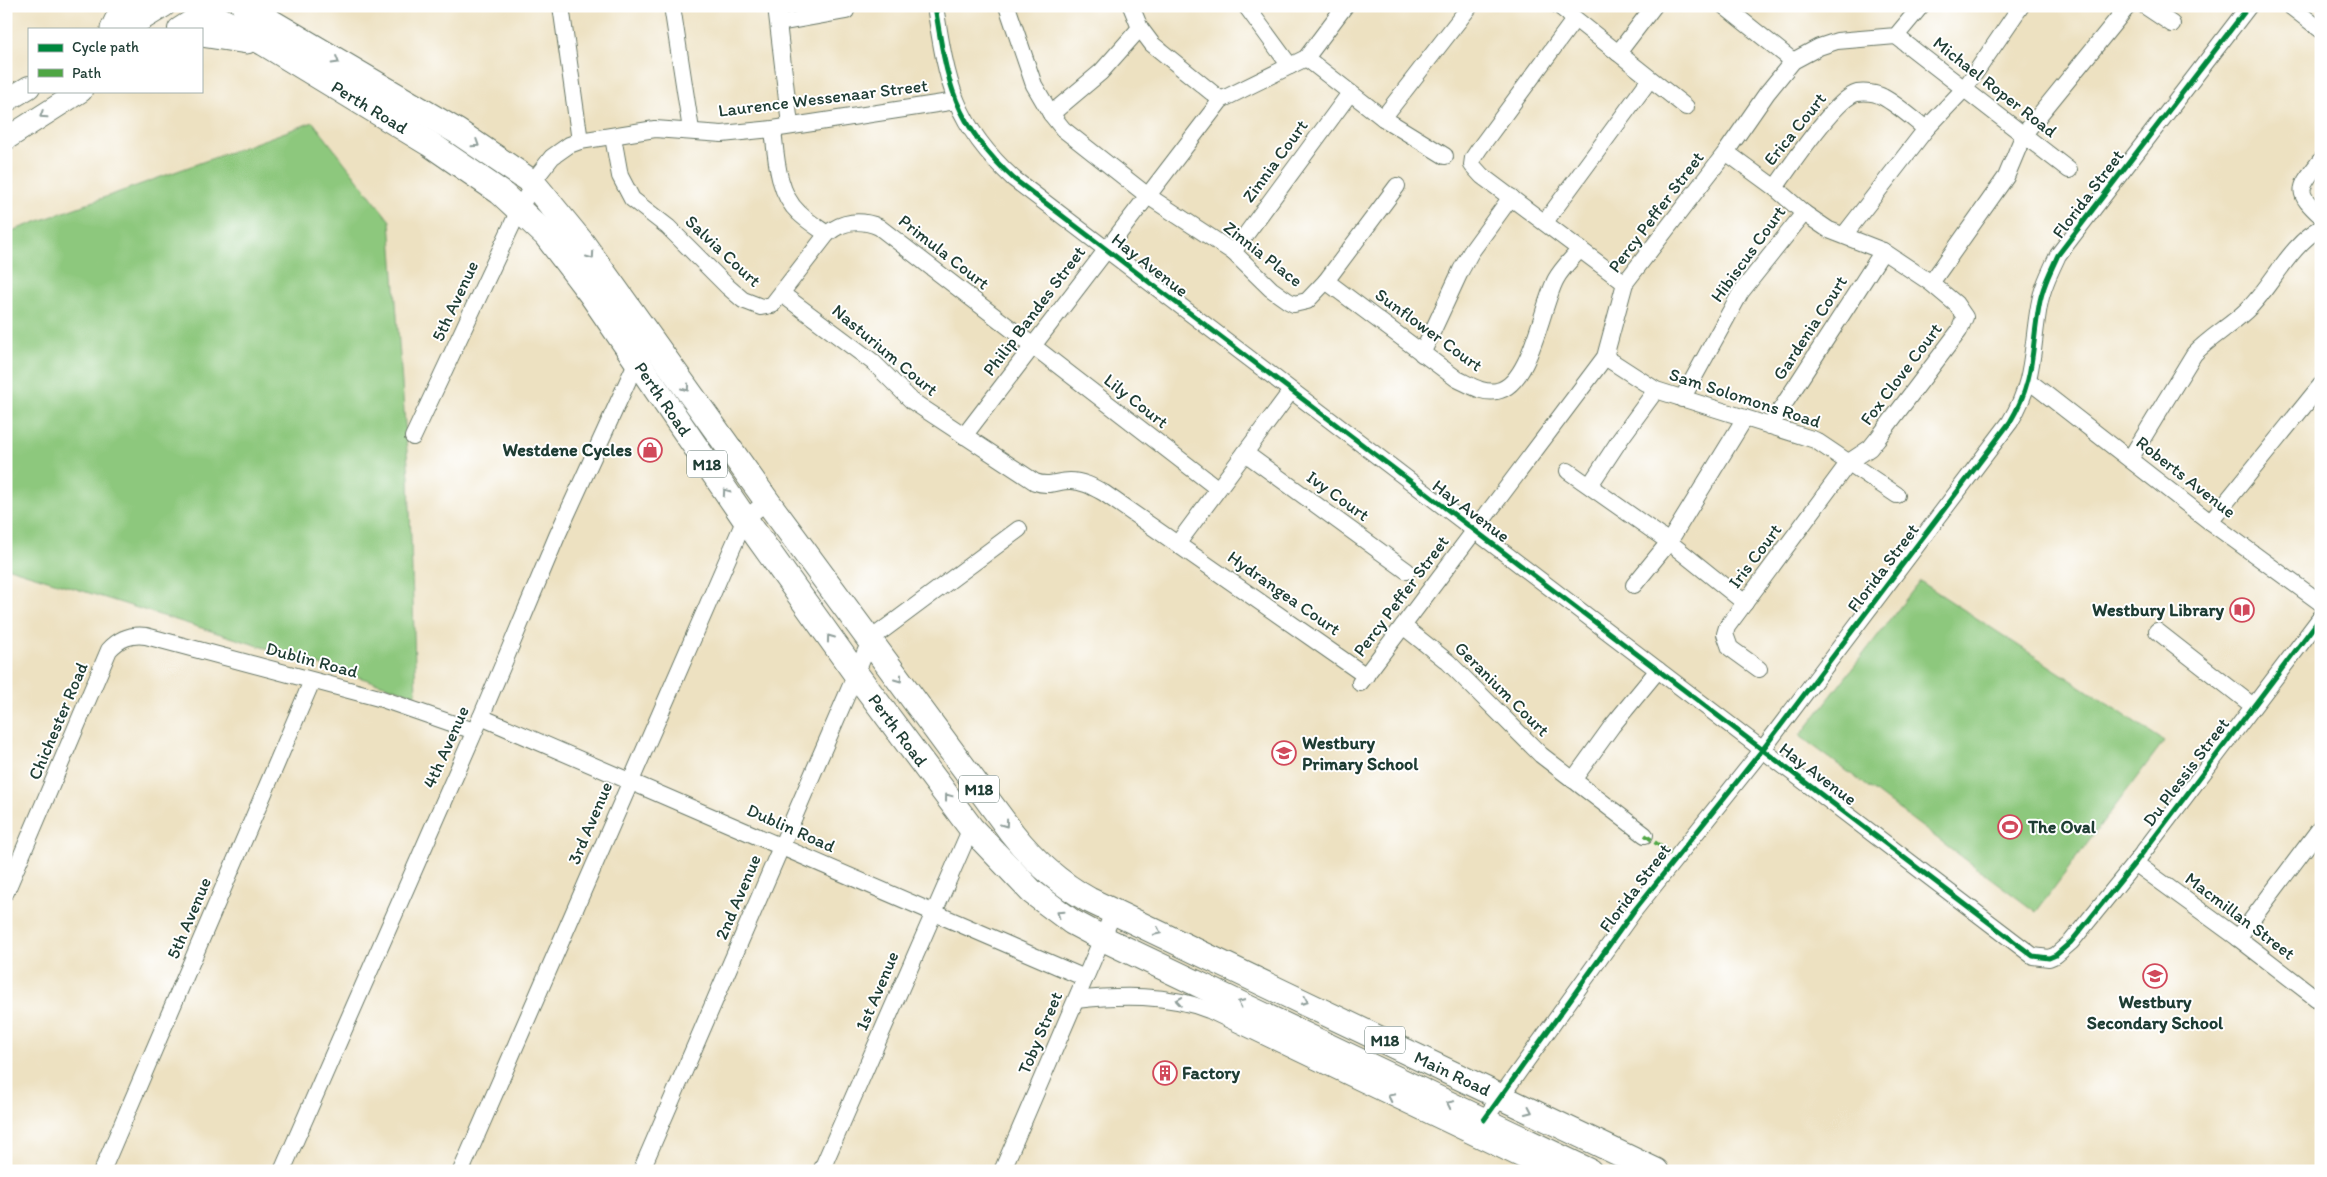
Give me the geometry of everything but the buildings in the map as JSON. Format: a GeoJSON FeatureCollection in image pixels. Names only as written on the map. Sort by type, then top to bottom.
{"type":"FeatureCollection","features":[{"type":"Feature","properties":{"kind":"main road"},"geometry":{"type":"LineString","coordinates":[[113,28],[124,6]]}},
{"type":"Feature","properties":{"kind":"main road"},"geometry":{"type":"LineString","coordinates":[[128,28],[164,6]]}},
{"type":"Feature","properties":{"kind":"main road","name":"Perth Road"},"geometry":{"type":"LineString","coordinates":[[244,6],[458,132],[533,183],[583,244],[767,500],[1030,856],[1055,879],[1072,890],[1114,911]]}},
{"type":"Feature","properties":{"kind":"main road"},"geometry":{"type":"LineString","coordinates":[[285,6],[293,28],[304,42]]}},
{"type":"Feature","properties":{"kind":"main road"},"geometry":{"type":"LineString","coordinates":[[181,28],[204,15]]}},
{"type":"Feature","properties":{"kind":"main road","name":"Perth Road"},"geometry":{"type":"LineString","coordinates":[[204,15],[264,43],[477,175],[520,208],[565,257],[745,519],[856,674],[971,828],[1032,892],[1072,922],[1102,938]]}},
{"type":"Feature","properties":{"kind":"main road"},"geometry":{"type":"LineString","coordinates":[[7,98],[28,88]]}},
{"type":"Feature","properties":{"kind":"main road"},"geometry":{"type":"LineString","coordinates":[[6,139],[78,92]]}},
{"type":"Feature","properties":{"kind":"main road","name":"Main Road"},"geometry":{"type":"LineString","coordinates":[[1114,911],[1656,1171]]}},
{"type":"Feature","properties":{"kind":"main road","name":"Main Road"},"geometry":{"type":"LineString","coordinates":[[1102,938],[1589,1171]]}},
{"type":"Feature","properties":{"kind":"street"},"geometry":{"type":"LineString","coordinates":[[561,6],[580,141]]}},
{"type":"Feature","properties":{"kind":"street"},"geometry":{"type":"LineString","coordinates":[[672,6],[691,130]]}},
{"type":"Feature","properties":{"kind":"street"},"geometry":{"type":"LineString","coordinates":[[776,6],[790,125]]}},
{"type":"Feature","properties":{"kind":"street","name":"Hay Avenue"},"geometry":{"type":"LineString","coordinates":[[935,6],[944,59],[956,101],[977,141],[1014,179],[2033,956],[2049,958],[2056,955],[2071,942]]}},
{"type":"Feature","properties":{"kind":"street","name":"Zinnia Place"},"geometry":{"type":"LineString","coordinates":[[1007,6],[1028,68],[1051,114],[1063,128],[1148,196],[1233,252],[1272,289],[1288,301],[1294,304],[1307,301],[1326,281]]}},
{"type":"Feature","properties":{"kind":"street"},"geometry":{"type":"LineString","coordinates":[[1131,6],[1140,28],[1160,52],[1221,100]]}},
{"type":"Feature","properties":{"kind":"street"},"geometry":{"type":"LineString","coordinates":[[1246,6],[1290,66]]}},
{"type":"Feature","properties":{"kind":"street","name":"Philip Bandes Street"},"geometry":{"type":"LineString","coordinates":[[964,436],[1221,100],[1306,58],[1345,6]]}},
{"type":"Feature","properties":{"kind":"street"},"geometry":{"type":"LineString","coordinates":[[1559,6],[1574,20],[1686,107]]}},
{"type":"Feature","properties":{"kind":"street"},"geometry":{"type":"LineString","coordinates":[[1618,53],[1654,6]]}},
{"type":"Feature","properties":{"kind":"street"},"geometry":{"type":"LineString","coordinates":[[1724,6],[1793,61]]}},
{"type":"Feature","properties":{"kind":"street"},"geometry":{"type":"LineString","coordinates":[[1896,36],[1921,6]]}},
{"type":"Feature","properties":{"kind":"street"},"geometry":{"type":"LineString","coordinates":[[1844,235],[1926,129],[1964,88],[2021,6]]}},
{"type":"Feature","properties":{"kind":"street"},"geometry":{"type":"LineString","coordinates":[[1932,283],[2006,177],[2024,134],[2128,6]]}},
{"type":"Feature","properties":{"kind":"street"},"geometry":{"type":"LineString","coordinates":[[2145,6],[2172,24]]}},
{"type":"Feature","properties":{"kind":"street","name":"Florida Street"},"geometry":{"type":"LineString","coordinates":[[1484,1120],[1499,1096],[1633,912],[1763,750],[2005,428],[2020,404],[2029,381],[2039,304],[2046,278],[2058,255],[2249,6]]}},
{"type":"Feature","properties":{"kind":"street"},"geometry":{"type":"LineString","coordinates":[[2290,6],[2321,30]]}},
{"type":"Feature","properties":{"kind":"street"},"geometry":{"type":"LineString","coordinates":[[1383,118],[1468,8]]}},
{"type":"Feature","properties":{"kind":"street"},"geometry":{"type":"LineString","coordinates":[[778,23],[846,11]]}},
{"type":"Feature","properties":{"kind":"street"},"geometry":{"type":"LineString","coordinates":[[1574,20],[1479,149],[1473,158],[1472,165],[1476,170],[1625,283]]}},
{"type":"Feature","properties":{"kind":"street"},"geometry":{"type":"LineString","coordinates":[[1051,114],[1101,72],[1140,28]]}},
{"type":"Feature","properties":{"kind":"street","name":"Percy Peffer Street"},"geometry":{"type":"LineString","coordinates":[[1363,680],[1606,357],[1625,283],[1793,61],[1820,47],[1837,41],[1896,36]]}},
{"type":"Feature","properties":{"kind":"street","name":"Michael Roper Road"},"geometry":{"type":"LineString","coordinates":[[1896,36],[2069,170]]}},
{"type":"Feature","properties":{"kind":"street"},"geometry":{"type":"LineString","coordinates":[[1306,58],[1383,118],[1445,156]]}},
{"type":"Feature","properties":{"kind":"street"},"geometry":{"type":"LineString","coordinates":[[1545,222],[1650,79]]}},
{"type":"Feature","properties":{"kind":"street","name":"Zinnia Court"},"geometry":{"type":"LineString","coordinates":[[1233,252],[1350,93]]}},
{"type":"Feature","properties":{"kind":"street","name":"Erica Court"},"geometry":{"type":"LineString","coordinates":[[1775,188],[1833,112],[1844,100],[1856,93],[1883,96],[1926,129]]}},
{"type":"Feature","properties":{"kind":"street","name":"Laurence Wessenaar Street"},"geometry":{"type":"LineString","coordinates":[[533,183],[552,157],[569,145],[580,141],[655,130],[691,130],[722,134],[773,129],[956,101]]}},
{"type":"Feature","properties":{"kind":"street"},"geometry":{"type":"LineString","coordinates":[[773,129],[778,167],[787,196],[798,212],[827,234]]}},
{"type":"Feature","properties":{"kind":"street","name":"Salvia Court"},"geometry":{"type":"LineString","coordinates":[[613,137],[620,176],[632,200],[668,227],[728,287],[752,305],[767,307],[772,305],[827,234]]}},
{"type":"Feature","properties":{"kind":"street","name":"Fox Clove Court"},"geometry":{"type":"LineString","coordinates":[[1726,152],[1775,188],[1804,213],[1829,230],[1883,251],[1932,283],[1965,317],[1963,325],[1874,443],[1859,457],[1849,462]]}},
{"type":"Feature","properties":{"kind":"street"},"geometry":{"type":"LineString","coordinates":[[2320,161],[2303,183],[2301,193],[2305,202],[2321,216]]}},
{"type":"Feature","properties":{"kind":"street","name":"5th Avenue"},"geometry":{"type":"LineString","coordinates":[[413,437],[533,183]]}},
{"type":"Feature","properties":{"kind":"street"},"geometry":{"type":"LineString","coordinates":[[1326,281],[1397,186]]}},
{"type":"Feature","properties":{"kind":"street"},"geometry":{"type":"LineString","coordinates":[[1422,354],[1471,252],[1512,197]]}},
{"type":"Feature","properties":{"kind":"street","name":"Hibiscus Court"},"geometry":{"type":"LineString","coordinates":[[1682,399],[1741,292],[1804,213]]}},
{"type":"Feature","properties":{"kind":"street","name":"Primula Court"},"geometry":{"type":"LineString","coordinates":[[827,234],[843,223],[863,223],[879,227],[1031,347]]}},
{"type":"Feature","properties":{"kind":"street"},"geometry":{"type":"LineString","coordinates":[[2130,459],[2194,354],[2207,341],[2252,306],[2305,240],[2321,228]]}},
{"type":"Feature","properties":{"kind":"street","name":"Sunflower Court"},"geometry":{"type":"LineString","coordinates":[[1326,281],[1376,317],[1422,354],[1458,378],[1479,390],[1496,391],[1505,388],[1524,363],[1536,339],[1555,280],[1580,250]]}},
{"type":"Feature","properties":{"kind":"street","name":"Gardenia Court"},"geometry":{"type":"LineString","coordinates":[[1770,426],[1883,251]]}},
{"type":"Feature","properties":{"kind":"street","name":"Nasturium Court"},"geometry":{"type":"LineString","coordinates":[[782,294],[873,362],[912,402],[1035,482],[1048,485],[1076,482],[1094,487],[1178,543]]}},
{"type":"Feature","properties":{"kind":"street","name":"4th Avenue"},"geometry":{"type":"LineString","coordinates":[[282,1171],[478,724],[557,536],[636,362],[655,345]]}},
{"type":"Feature","properties":{"kind":"street","name":"Lily Court"},"geometry":{"type":"LineString","coordinates":[[1031,347],[1217,488]]}},
{"type":"Feature","properties":{"kind":"street","name":"Sam Solomons Road"},"geometry":{"type":"LineString","coordinates":[[1606,357],[1656,390],[1815,440],[1897,495]]}},
{"type":"Feature","properties":{"kind":"street","name":"Roberts Avenue"},"geometry":{"type":"LineString","coordinates":[[2029,381],[2210,522],[2321,603]]}},
{"type":"Feature","properties":{"kind":"street"},"geometry":{"type":"LineString","coordinates":[[2210,522],[2321,385]]}},
{"type":"Feature","properties":{"kind":"street"},"geometry":{"type":"LineString","coordinates":[[1590,485],[1656,390]]}},
{"type":"Feature","properties":{"kind":"street"},"geometry":{"type":"LineString","coordinates":[[1178,543],[1217,488],[1291,391]]}},
{"type":"Feature","properties":{"kind":"street"},"geometry":{"type":"LineString","coordinates":[[1634,585],[1669,542],[1745,418]]}},
{"type":"Feature","properties":{"kind":"street","name":"Ivy Court"},"geometry":{"type":"LineString","coordinates":[[1245,453],[1407,572]]}},
{"type":"Feature","properties":{"kind":"street","name":"Iris Court"},"geometry":{"type":"LineString","coordinates":[[1759,669],[1730,648],[1724,634],[1727,626],[1849,462]]}},
{"type":"Feature","properties":{"kind":"street"},"geometry":{"type":"LineString","coordinates":[[1568,471],[1669,542],[1745,603]]}},
{"type":"Feature","properties":{"kind":"street","name":"3rd Avenue"},"geometry":{"type":"LineString","coordinates":[[461,1171],[745,519],[767,500]]}},
{"type":"Feature","properties":{"kind":"street"},"geometry":{"type":"LineString","coordinates":[[871,639],[1019,529]]}},
{"type":"Feature","properties":{"kind":"street","name":"Hydrangea Court"},"geometry":{"type":"LineString","coordinates":[[1178,543],[1363,680]]}},
{"type":"Feature","properties":{"kind":"street","name":"Du Plessis Street"},"geometry":{"type":"LineString","coordinates":[[2071,942],[2135,862],[2321,617]]}},
{"type":"Feature","properties":{"kind":"street","name":"Geranium Court"},"geometry":{"type":"LineString","coordinates":[[1403,626],[1431,646],[1522,738],[1572,780],[1646,835]]}},
{"type":"Feature","properties":{"kind":"street"},"geometry":{"type":"LineString","coordinates":[[2158,631],[2253,706]]}},
{"type":"Feature","properties":{"kind":"street","name":"Dublin Road"},"geometry":{"type":"LineString","coordinates":[[137,635],[478,724],[630,781],[1085,978]]}},
{"type":"Feature","properties":{"kind":"street","name":"Chichester Road"},"geometry":{"type":"LineString","coordinates":[[6,892],[109,650],[121,639],[137,635]]}},
{"type":"Feature","properties":{"kind":"street","name":"2nd Avenue"},"geometry":{"type":"LineString","coordinates":[[641,1171],[871,639]]}},
{"type":"Feature","properties":{"kind":"street"},"geometry":{"type":"LineString","coordinates":[[1572,780],[1612,726],[1658,670]]}},
{"type":"Feature","properties":{"kind":"street","name":"5th Avenue"},"geometry":{"type":"LineString","coordinates":[[102,1171],[312,681]]}},
{"type":"Feature","properties":{"kind":"street"},"geometry":{"type":"LineString","coordinates":[[2238,938],[2321,827]]}},
{"type":"Feature","properties":{"kind":"street","name":"1st Avenue"},"geometry":{"type":"LineString","coordinates":[[821,1171],[971,828]]}},
{"type":"Feature","properties":{"kind":"street","name":"Macmillan Street"},"geometry":{"type":"LineString","coordinates":[[2135,862],[2321,1002]]}},
{"type":"Feature","properties":{"kind":"street","name":"Toby Street"},"geometry":{"type":"LineString","coordinates":[[1002,1171],[1114,911]]}},
{"type":"Feature","properties":{"kind":"street"},"geometry":{"type":"LineString","coordinates":[[1076,1000],[1104,997],[1164,999],[1183,1001],[1202,1007],[1545,1171]]}},
{"type":"Feature","properties":{"kind":"green space"},"geometry":{"type":"Polygon","coordinates":[[[313,122],[390,221],[409,478],[416,695],[6,567],[6,233],[313,122]]]}},
{"type":"Feature","properties":{"kind":"green space","name":"The Oval"},"geometry":{"type":"Polygon","coordinates":[[[1920,581],[2164,741],[2036,912],[1800,736],[1920,581]]]}},
{"type":"Feature","properties":{"kind":"marked path"},"geometry":{"type":"LineString","coordinates":[[1645,835],[1675,857]]}},
{"type":"Feature","properties":{"kind":"cycle path"},"geometry":{"type":"LineString","coordinates":[[935,6],[944,58],[956,101],[978,140],[1014,179],[2033,956],[2049,958],[2056,955],[2071,942],[2135,863],[2321,617]]}},
{"type":"Feature","properties":{"kind":"cycle path"},"geometry":{"type":"LineString","coordinates":[[1484,1120],[1633,912],[1763,749],[2010,422],[2024,393],[2031,366],[2040,299],[2058,255],[2249,6]]}},
{"type":"Feature","properties":{"kind":"place","name":"Westdene Cycles"},"geometry":{"type":"Point","coordinates":[650,450]}},
{"type":"Feature","properties":{"kind":"place","name":"Westbury Library"},"geometry":{"type":"Point","coordinates":[2242,610]}},
{"type":"Feature","properties":{"kind":"place","name":"Westbury Primary School"},"geometry":{"type":"Point","coordinates":[1284,753]}},
{"type":"Feature","properties":{"kind":"place","name":"The Oval"},"geometry":{"type":"Point","coordinates":[2010,827]}},
{"type":"Feature","properties":{"kind":"place","name":"Westbury Secondary School"},"geometry":{"type":"Point","coordinates":[2155,976]}},
{"type":"Feature","properties":{"kind":"place","name":"Factory"},"geometry":{"type":"Point","coordinates":[1165,1073]}}]}
